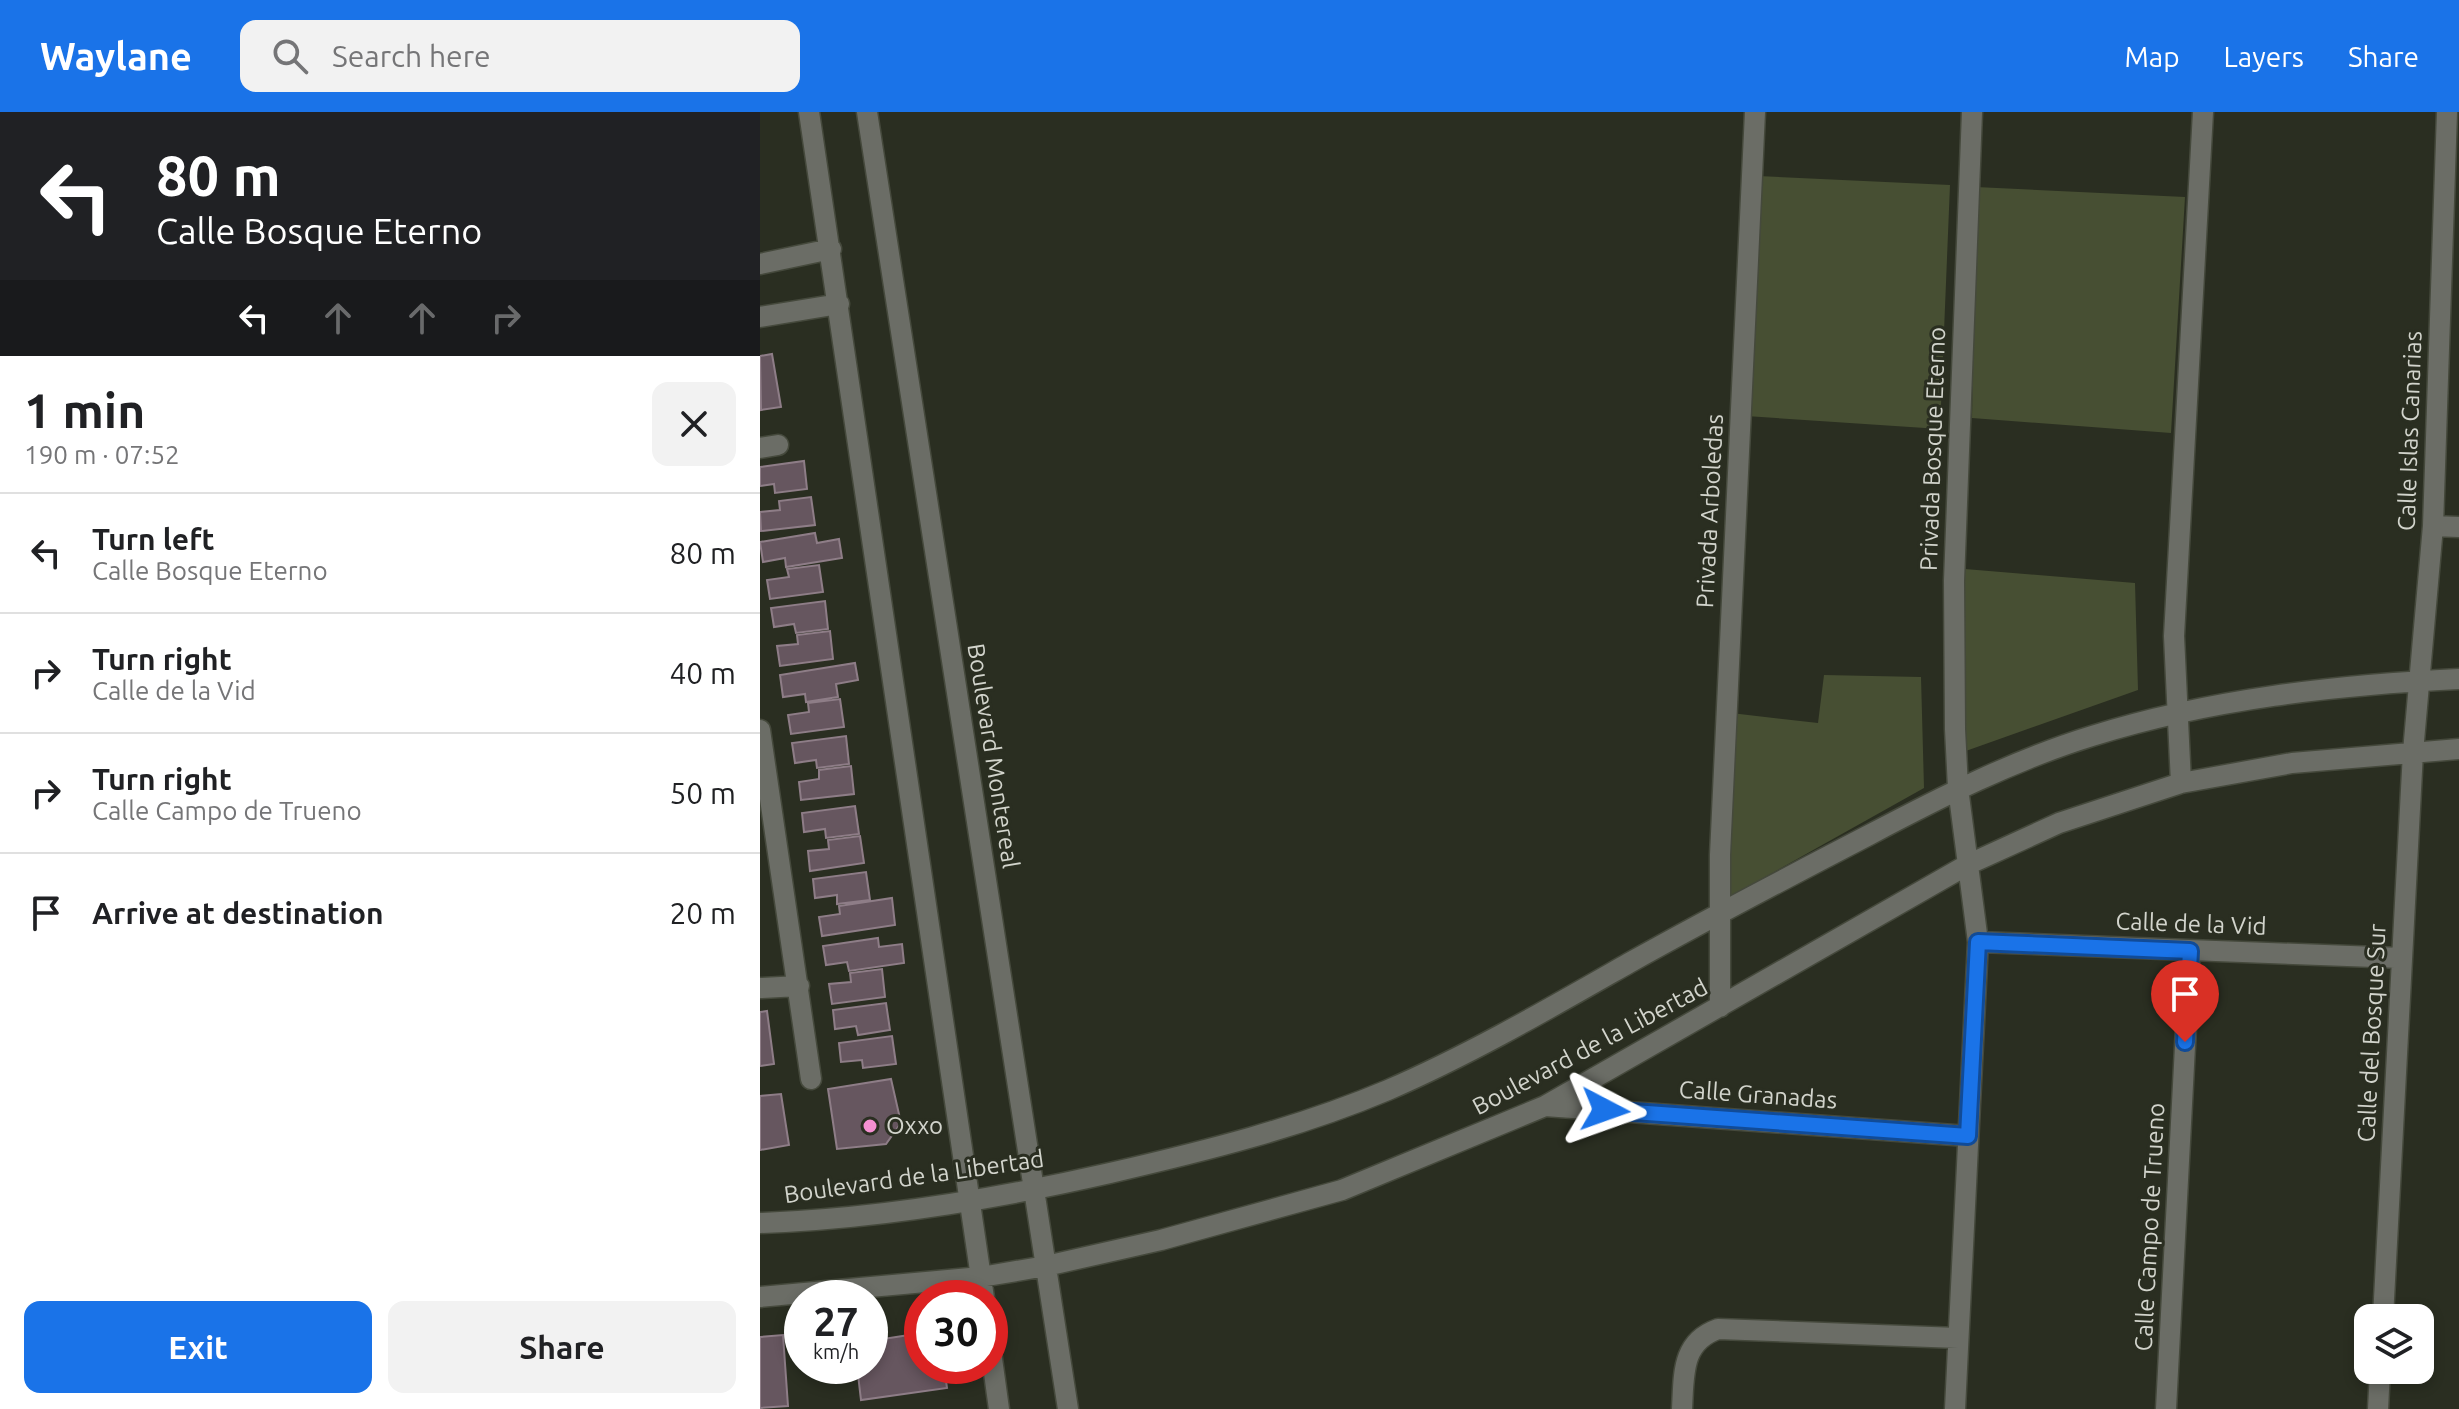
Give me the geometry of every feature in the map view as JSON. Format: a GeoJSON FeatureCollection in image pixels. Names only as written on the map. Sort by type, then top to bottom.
{"type":"FeatureCollection","features":[{"type":"Feature","properties":{"kind":"street"},"geometry":{"type":"LineString","coordinates":[[809,112],[981,1280]]}},
{"type":"Feature","properties":{"kind":"street","name":"Boulevard Montereal"},"geometry":{"type":"LineString","coordinates":[[867,112],[1068,1409]]}},
{"type":"Feature","properties":{"kind":"street","name":"Privada Arboledas"},"geometry":{"type":"LineString","coordinates":[[1720,1007],[1719,913],[1755,112]]}},
{"type":"Feature","properties":{"kind":"street","name":"Privada Bosque Eterno"},"geometry":{"type":"LineString","coordinates":[[1955,1409],[1978,942],[1958,788],[1954,581],[1972,112]]}},
{"type":"Feature","properties":{"kind":"street"},"geometry":{"type":"LineString","coordinates":[[2181,783],[2174,636],[2203,112]]}},
{"type":"Feature","properties":{"kind":"street","name":"Calle Islas Canarias"},"geometry":{"type":"LineString","coordinates":[[2413,752],[2433,526],[2447,112]]}},
{"type":"Feature","properties":{"kind":"street"},"geometry":{"type":"LineString","coordinates":[[760,264],[831,249]]}},
{"type":"Feature","properties":{"kind":"street"},"geometry":{"type":"LineString","coordinates":[[760,317],[839,304]]}},
{"type":"Feature","properties":{"kind":"street"},"geometry":{"type":"LineString","coordinates":[[2433,526],[2459,527]]}},
{"type":"Feature","properties":{"kind":"street","name":"Boulevard de la Libertad"},"geometry":{"type":"LineString","coordinates":[[760,1223],[970,1201],[1035,1190],[1211,1150],[1289,1126],[1388,1090],[1496,1038],[1719,913],[1958,788],[2088,737],[2176,711],[2312,691],[2459,679]]}},
{"type":"Feature","properties":{"kind":"street"},"geometry":{"type":"LineString","coordinates":[[760,730],[811,1079]]}},
{"type":"Feature","properties":{"kind":"street","name":"Boulevard de la Libertad"},"geometry":{"type":"LineString","coordinates":[[760,1297],[981,1277],[1046,1266],[1161,1240],[1342,1190],[1545,1106],[1967,865],[2059,823],[2181,783],[2292,763],[2459,749]]}},
{"type":"Feature","properties":{"kind":"street","name":"Calle del Bosque Sur"},"geometry":{"type":"LineString","coordinates":[[2384,1304],[2413,752]]}},
{"type":"Feature","properties":{"kind":"street","name":"Calle de la Vid"},"geometry":{"type":"LineString","coordinates":[[1978,942],[2402,958]]}},
{"type":"Feature","properties":{"kind":"street","name":"Calle Campo de Trueno"},"geometry":{"type":"LineString","coordinates":[[2166,1409],[2190,951]]}},
{"type":"Feature","properties":{"kind":"street"},"geometry":{"type":"LineString","coordinates":[[760,988],[799,986]]}},
{"type":"Feature","properties":{"kind":"street","name":"Calle Granadas"},"geometry":{"type":"LineString","coordinates":[[1545,1106],[1968,1136]]}},
{"type":"Feature","properties":{"kind":"street"},"geometry":{"type":"LineString","coordinates":[[1682,1409],[1686,1356],[1703,1334],[1718,1329],[1958,1338]]}},
{"type":"Feature","properties":{"kind":"street"},"geometry":{"type":"LineString","coordinates":[[996,1384],[999,1409]]}},
{"type":"Feature","properties":{"kind":"street"},"geometry":{"type":"LineString","coordinates":[[2378,1409],[2379,1384]]}},
{"type":"Feature","properties":{"kind":"green space"},"geometry":{"type":"Polygon","coordinates":[[[1758,176],[1950,185],[1940,429],[1746,416],[1758,176]]]}},
{"type":"Feature","properties":{"kind":"green space"},"geometry":{"type":"Polygon","coordinates":[[[1976,187],[2185,197],[2171,433],[1972,418],[1976,187]]]}},
{"type":"Feature","properties":{"kind":"green space"},"geometry":{"type":"Polygon","coordinates":[[[1965,569],[2135,583],[2138,690],[1963,752],[1965,569]]]}},
{"type":"Feature","properties":{"kind":"green space"},"geometry":{"type":"Polygon","coordinates":[[[1824,675],[1921,677],[1924,788],[1726,899],[1731,713],[1818,723],[1824,675]]]}},
{"type":"Feature","properties":{"kind":"building"},"geometry":{"type":"Polygon","coordinates":[[[772,354],[781,407],[761,410],[760,356],[772,354]]]}},
{"type":"Feature","properties":{"kind":"building"},"geometry":{"type":"Polygon","coordinates":[[[804,461],[807,489],[775,493],[774,484],[760,486],[760,467],[804,461]]]}},
{"type":"Feature","properties":{"kind":"building"},"geometry":{"type":"Polygon","coordinates":[[[811,497],[815,525],[761,531],[760,512],[780,510],[779,501],[811,497]]]}},
{"type":"Feature","properties":{"kind":"building"},"geometry":{"type":"Polygon","coordinates":[[[815,533],[817,543],[839,539],[842,558],[786,567],[785,558],[763,562],[760,542],[815,533]]]}},
{"type":"Feature","properties":{"kind":"building"},"geometry":{"type":"Polygon","coordinates":[[[819,565],[823,592],[770,599],[767,580],[789,577],[787,569],[819,565]]]}},
{"type":"Feature","properties":{"kind":"building"},"geometry":{"type":"Polygon","coordinates":[[[825,601],[828,629],[796,633],[794,624],[774,627],[771,608],[825,601]]]}},
{"type":"Feature","properties":{"kind":"building"},"geometry":{"type":"Polygon","coordinates":[[[830,631],[833,659],[780,666],[777,646],[798,644],[797,635],[830,631]]]}},
{"type":"Feature","properties":{"kind":"building"},"geometry":{"type":"Polygon","coordinates":[[[855,663],[858,680],[836,684],[838,697],[806,702],[805,694],[783,697],[780,675],[855,663]]]}},
{"type":"Feature","properties":{"kind":"building"},"geometry":{"type":"Polygon","coordinates":[[[840,699],[844,727],[791,734],[788,715],[809,712],[808,703],[840,699]]]}},
{"type":"Feature","properties":{"kind":"building"},"geometry":{"type":"Polygon","coordinates":[[[846,736],[849,764],[817,768],[816,760],[795,763],[792,743],[846,736]]]}},
{"type":"Feature","properties":{"kind":"building"},"geometry":{"type":"Polygon","coordinates":[[[851,766],[854,794],[801,800],[799,782],[819,779],[819,770],[851,766]]]}},
{"type":"Feature","properties":{"kind":"building"},"geometry":{"type":"Polygon","coordinates":[[[855,806],[859,834],[826,838],[825,829],[804,832],[802,813],[855,806]]]}},
{"type":"Feature","properties":{"kind":"building"},"geometry":{"type":"Polygon","coordinates":[[[860,836],[864,863],[810,871],[808,851],[829,849],[828,840],[860,836]]]}},
{"type":"Feature","properties":{"kind":"building"},"geometry":{"type":"Polygon","coordinates":[[[866,872],[870,900],[837,904],[837,895],[815,898],[813,879],[866,872]]]}},
{"type":"Feature","properties":{"kind":"building"},"geometry":{"type":"Polygon","coordinates":[[[892,898],[895,925],[822,936],[819,917],[840,914],[839,906],[892,898]]]}},
{"type":"Feature","properties":{"kind":"building"},"geometry":{"type":"Polygon","coordinates":[[[878,938],[879,947],[902,944],[904,963],[849,971],[847,962],[826,965],[823,946],[878,938]]]}},
{"type":"Feature","properties":{"kind":"building"},"geometry":{"type":"Polygon","coordinates":[[[882,969],[885,997],[832,1004],[829,984],[851,982],[850,973],[882,969]]]}},
{"type":"Feature","properties":{"kind":"building"},"geometry":{"type":"Polygon","coordinates":[[[886,1003],[890,1030],[858,1035],[856,1026],[835,1029],[833,1010],[886,1003]]]}},
{"type":"Feature","properties":{"kind":"building"},"geometry":{"type":"Polygon","coordinates":[[[767,1011],[774,1064],[760,1066],[760,1012],[767,1011]]]}},
{"type":"Feature","properties":{"kind":"building"},"geometry":{"type":"Polygon","coordinates":[[[892,1036],[896,1064],[863,1068],[862,1060],[841,1062],[839,1043],[892,1036]]]}},
{"type":"Feature","properties":{"kind":"building"},"geometry":{"type":"Polygon","coordinates":[[[891,1079],[901,1123],[886,1144],[837,1149],[828,1089],[891,1079]]]}},
{"type":"Feature","properties":{"kind":"building"},"geometry":{"type":"Polygon","coordinates":[[[781,1094],[789,1145],[760,1150],[760,1096],[781,1094]]]}},
{"type":"Feature","properties":{"kind":"building"},"geometry":{"type":"Polygon","coordinates":[[[783,1335],[784,1384],[786,1384],[788,1406],[760,1408],[760,1337],[783,1335]]]}},
{"type":"Feature","properties":{"kind":"building"},"geometry":{"type":"Polygon","coordinates":[[[904,1336],[904,1384],[946,1384],[947,1388],[861,1400],[859,1384],[888,1384],[888,1338],[904,1336]]]}},
{"type":"Feature","properties":{"kind":"place","name":"Oxxo"},"geometry":{"type":"Point","coordinates":[870,1126]}},
{"type":"Feature","properties":{"kind":"route"},"geometry":{"type":"LineString","coordinates":[[1605,1110],[1968,1136],[1978,942],[2190,951],[2185,1042]]}}]}
